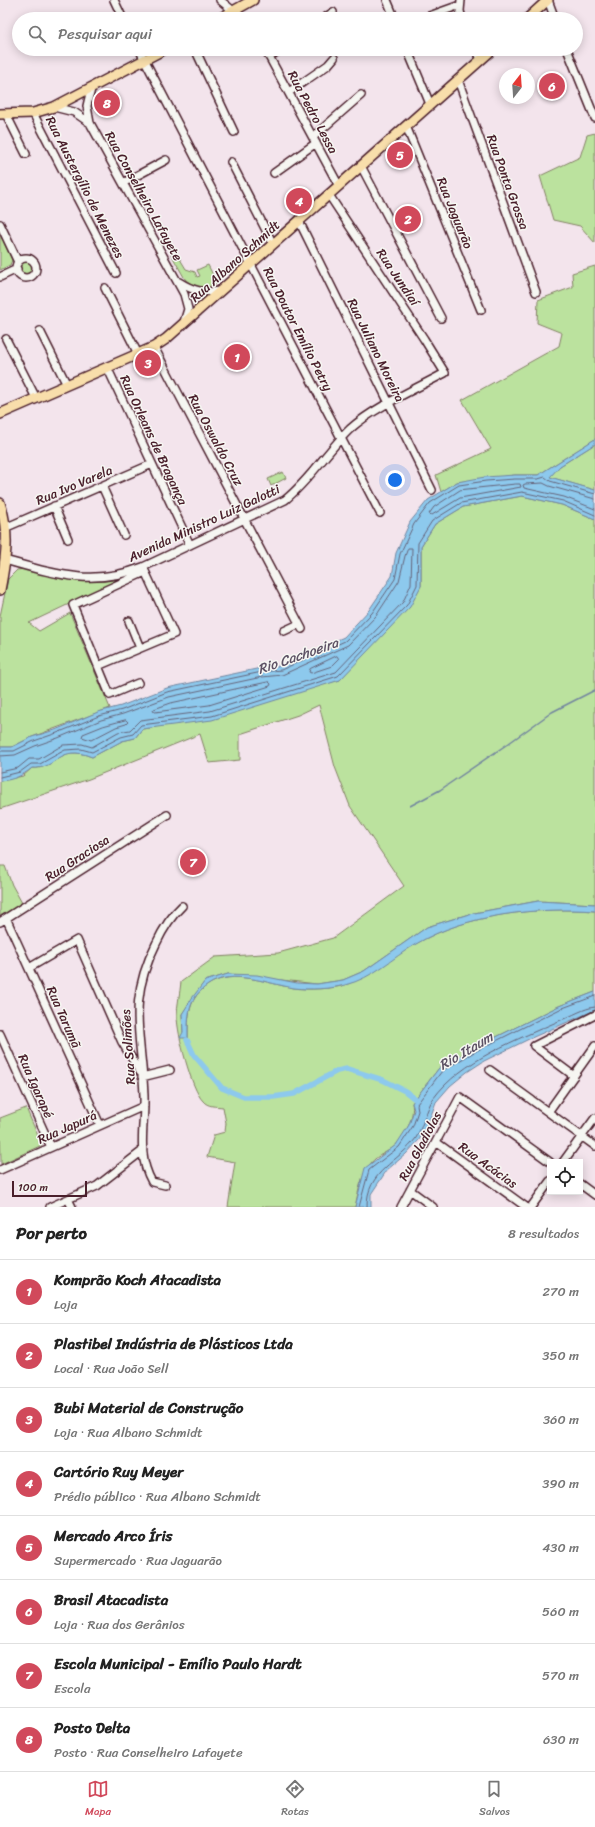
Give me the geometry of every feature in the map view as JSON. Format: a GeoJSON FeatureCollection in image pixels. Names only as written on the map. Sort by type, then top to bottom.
{"type":"FeatureCollection","features":[{"type":"Feature","properties":{"kind":"main road"},"geometry":{"type":"LineString","coordinates":[[233,11],[253,0]]}},
{"type":"Feature","properties":{"kind":"main road"},"geometry":{"type":"LineString","coordinates":[[535,12],[548,0]]}},
{"type":"Feature","properties":{"kind":"main road"},"geometry":{"type":"LineString","coordinates":[[3,114],[33,113],[54,107],[152,56]]}},
{"type":"Feature","properties":{"kind":"main road","name":"Rua Albano Schmidt"},"geometry":{"type":"LineString","coordinates":[[1,410],[36,398],[154,347],[182,325],[485,56]]}},
{"type":"Feature","properties":{"kind":"main road"},"geometry":{"type":"LineString","coordinates":[[0,503],[7,527],[5,560],[0,590]]}},
{"type":"Feature","properties":{"kind":"street"},"geometry":{"type":"LineString","coordinates":[[114,0],[120,12]]}},
{"type":"Feature","properties":{"kind":"street"},"geometry":{"type":"LineString","coordinates":[[220,0],[233,11]]}},
{"type":"Feature","properties":{"kind":"street"},"geometry":{"type":"LineString","coordinates":[[387,0],[392,12]]}},
{"type":"Feature","properties":{"kind":"street"},"geometry":{"type":"LineString","coordinates":[[548,0],[552,12]]}},
{"type":"Feature","properties":{"kind":"street"},"geometry":{"type":"LineString","coordinates":[[437,12],[461,2],[462,12]]}},
{"type":"Feature","properties":{"kind":"street","name":"Rua Doutor Emílio Petry"},"geometry":{"type":"LineString","coordinates":[[143,56],[380,513]]}},
{"type":"Feature","properties":{"kind":"street"},"geometry":{"type":"LineString","coordinates":[[198,56],[234,132]]}},
{"type":"Feature","properties":{"kind":"street"},"geometry":{"type":"LineString","coordinates":[[410,56],[430,104]]}},
{"type":"Feature","properties":{"kind":"street"},"geometry":{"type":"LineString","coordinates":[[570,56],[595,118]]}},
{"type":"Feature","properties":{"kind":"street","name":"Rua Pedro Lessa"},"geometry":{"type":"LineString","coordinates":[[269,57],[339,186]]}},
{"type":"Feature","properties":{"kind":"street"},"geometry":{"type":"LineString","coordinates":[[289,92],[328,65],[334,58]]}},
{"type":"Feature","properties":{"kind":"street","name":"Rua Ponta Grossa"},"geometry":{"type":"LineString","coordinates":[[458,80],[536,292]]}},
{"type":"Feature","properties":{"kind":"street","name":"Rua Conselheiro Lafayete"},"geometry":{"type":"LineString","coordinates":[[91,89],[87,106],[90,123],[188,303],[187,316],[182,325]]}},
{"type":"Feature","properties":{"kind":"street"},"geometry":{"type":"LineString","coordinates":[[274,173],[314,140],[361,95]]}},
{"type":"Feature","properties":{"kind":"street","name":"Rua Conselheiro Lafayete"},"geometry":{"type":"LineString","coordinates":[[54,107],[74,112],[90,123]]}},
{"type":"Feature","properties":{"kind":"street","name":"Rua Austergílio de Menezes"},"geometry":{"type":"LineString","coordinates":[[33,113],[116,273]]}},
{"type":"Feature","properties":{"kind":"street"},"geometry":{"type":"LineString","coordinates":[[3,114],[26,154]]}},
{"type":"Feature","properties":{"kind":"street","name":"Rua Jaguarão"},"geometry":{"type":"LineString","coordinates":[[406,126],[481,310]]}},
{"type":"Feature","properties":{"kind":"street"},"geometry":{"type":"LineString","coordinates":[[123,183],[166,160]]}},
{"type":"Feature","properties":{"kind":"street"},"geometry":{"type":"LineString","coordinates":[[231,162],[273,244]]}},
{"type":"Feature","properties":{"kind":"street"},"geometry":{"type":"LineString","coordinates":[[361,166],[441,318]]}},
{"type":"Feature","properties":{"kind":"street","name":"Rua Jundiaí"},"geometry":{"type":"LineString","coordinates":[[329,194],[445,373]]}},
{"type":"Feature","properties":{"kind":"street","name":"Rua Juliano Moreira"},"geometry":{"type":"LineString","coordinates":[[299,221],[432,490]]}},
{"type":"Feature","properties":{"kind":"street"},"geometry":{"type":"LineString","coordinates":[[0,224],[18,266],[0,277]]}},
{"type":"Feature","properties":{"kind":"street","name":"Rua Conselheiro Lafayete"},"geometry":{"type":"LineString","coordinates":[[177,281],[188,288],[200,292],[220,291]]}},
{"type":"Feature","properties":{"kind":"street"},"geometry":{"type":"LineString","coordinates":[[105,288],[138,354]]}},
{"type":"Feature","properties":{"kind":"street"},"geometry":{"type":"LineString","coordinates":[[40,331],[67,385]]}},
{"type":"Feature","properties":{"kind":"street"},"geometry":{"type":"LineString","coordinates":[[6,339],[36,398]]}},
{"type":"Feature","properties":{"kind":"street","name":"Rua Oswaldo Cruz"},"geometry":{"type":"LineString","coordinates":[[154,347],[301,627],[284,631]]}},
{"type":"Feature","properties":{"kind":"street","name":"Rua Orleans de Bragança"},"geometry":{"type":"LineString","coordinates":[[107,367],[190,545]]}},
{"type":"Feature","properties":{"kind":"street","name":"Avenida Ministro Luiz Galotti"},"geometry":{"type":"LineString","coordinates":[[5,560],[55,573],[82,578],[121,574],[144,569],[190,545],[278,504],[291,495],[341,438],[357,423],[445,373]]}},
{"type":"Feature","properties":{"kind":"street","name":"Rua Ivo Varela"},"geometry":{"type":"LineString","coordinates":[[7,527],[152,464]]}},
{"type":"Feature","properties":{"kind":"street"},"geometry":{"type":"LineString","coordinates":[[102,486],[124,535]]}},
{"type":"Feature","properties":{"kind":"street"},"geometry":{"type":"LineString","coordinates":[[54,506],[68,540]]}},
{"type":"Feature","properties":{"kind":"street"},"geometry":{"type":"LineString","coordinates":[[98,666],[174,634],[144,569],[73,605],[98,666],[110,695],[138,683]]}},
{"type":"Feature","properties":{"kind":"street"},"geometry":{"type":"LineString","coordinates":[[128,621],[140,648]]}},
{"type":"Feature","properties":{"kind":"street","name":"Rua Graciosa"},"geometry":{"type":"LineString","coordinates":[[3,920],[167,814]]}},
{"type":"Feature","properties":{"kind":"street","name":"Rua Solimões"},"geometry":{"type":"LineString","coordinates":[[165,1185],[152,1182],[141,1152],[144,1106],[137,1019],[140,988],[149,959],[164,929],[174,913],[182,906]]}},
{"type":"Feature","properties":{"kind":"street","name":"Rua Tarumã"},"geometry":{"type":"LineString","coordinates":[[3,920],[29,968],[100,1125]]}},
{"type":"Feature","properties":{"kind":"street"},"geometry":{"type":"LineString","coordinates":[[29,968],[77,940],[122,1042],[142,1075],[170,1070]]}},
{"type":"Feature","properties":{"kind":"street"},"geometry":{"type":"LineString","coordinates":[[574,1076],[534,1046],[595,1015]]}},
{"type":"Feature","properties":{"kind":"street","name":"Rua Igarapé"},"geometry":{"type":"LineString","coordinates":[[0,1034],[50,1147]]}},
{"type":"Feature","properties":{"kind":"street"},"geometry":{"type":"LineString","coordinates":[[548,1112],[595,1046]]}},
{"type":"Feature","properties":{"kind":"street"},"geometry":{"type":"LineString","coordinates":[[490,1070],[595,1146]]}},
{"type":"Feature","properties":{"kind":"street","name":"Rua Gladiolas"},"geometry":{"type":"LineString","coordinates":[[401,1207],[460,1097],[547,1160]]}},
{"type":"Feature","properties":{"kind":"street","name":"Rua Japurá"},"geometry":{"type":"LineString","coordinates":[[0,1169],[144,1106]]}},
{"type":"Feature","properties":{"kind":"street"},"geometry":{"type":"LineString","coordinates":[[566,1159],[595,1118]]}},
{"type":"Feature","properties":{"kind":"street","name":"Rua Acácias"},"geometry":{"type":"LineString","coordinates":[[436,1142],[526,1207]]}},
{"type":"Feature","properties":{"kind":"street"},"geometry":{"type":"LineString","coordinates":[[50,1207],[100,1183],[141,1152]]}},
{"type":"Feature","properties":{"kind":"street"},"geometry":{"type":"LineString","coordinates":[[531,1207],[547,1185]]}},
{"type":"Feature","properties":{"kind":"street"},"geometry":{"type":"LineString","coordinates":[[583,1186],[595,1195]]}},
{"type":"Feature","properties":{"kind":"street"},"geometry":{"type":"LineString","coordinates":[[410,1190],[433,1207]]}},
{"type":"Feature","properties":{"kind":"street"},"geometry":{"type":"LineString","coordinates":[[68,1199],[72,1207]]}},
{"type":"Feature","properties":{"kind":"green space"},"geometry":{"type":"Polygon","coordinates":[[[595,133],[595,243],[580,226],[553,220],[540,176],[580,157],[587,135],[595,133]]]}},
{"type":"Feature","properties":{"kind":"green space"},"geometry":{"type":"Polygon","coordinates":[[[0,234],[12,260],[10,265],[0,270],[0,234]]]}},
{"type":"Feature","properties":{"kind":"green space"},"geometry":{"type":"Polygon","coordinates":[[[174,249],[186,269],[195,272],[197,277],[200,276],[197,270],[208,265],[217,283],[203,289],[192,285],[185,279],[171,254],[174,249]]]}},
{"type":"Feature","properties":{"kind":"green space"},"geometry":{"type":"Polygon","coordinates":[[[23,260],[29,260],[34,265],[32,274],[29,276],[23,276],[18,271],[18,265],[23,260]]]}},
{"type":"Feature","properties":{"kind":"green space"},"geometry":{"type":"Polygon","coordinates":[[[595,266],[595,439],[538,475],[515,475],[457,482],[441,492],[436,475],[491,449],[462,400],[559,346],[562,333],[537,323],[538,300],[573,287],[572,273],[595,266]]]}},
{"type":"Feature","properties":{"kind":"green space"},"geometry":{"type":"Polygon","coordinates":[[[595,444],[595,490],[549,477],[560,466],[595,444]]]}},
{"type":"Feature","properties":{"kind":"green space"},"geometry":{"type":"Polygon","coordinates":[[[283,472],[286,478],[271,486],[268,479],[283,472]]]}},
{"type":"Feature","properties":{"kind":"green space"},"geometry":{"type":"Polygon","coordinates":[[[522,496],[562,505],[595,519],[595,904],[538,901],[469,914],[427,927],[364,971],[343,980],[317,984],[228,974],[205,981],[182,1014],[183,1032],[188,1038],[190,1008],[196,996],[201,990],[218,980],[239,977],[306,989],[340,986],[348,984],[421,941],[448,929],[489,917],[532,911],[595,911],[595,992],[559,1006],[474,1048],[439,1068],[412,1103],[413,1108],[411,1120],[399,1141],[396,1145],[374,1160],[368,1168],[360,1184],[355,1207],[228,1207],[235,1162],[207,1157],[214,1135],[225,1132],[226,1123],[223,1107],[209,1105],[203,1101],[198,1095],[190,1073],[182,1047],[178,1024],[177,1012],[181,982],[215,957],[278,953],[333,938],[404,886],[350,806],[335,767],[319,705],[298,715],[240,734],[240,760],[209,763],[200,734],[89,779],[0,809],[0,781],[23,776],[32,768],[41,768],[64,755],[72,753],[92,757],[122,741],[135,738],[142,729],[340,680],[421,586],[421,546],[435,524],[463,507],[522,496]]]}},
{"type":"Feature","properties":{"kind":"green space"},"geometry":{"type":"Polygon","coordinates":[[[24,569],[57,578],[77,581],[124,578],[29,623],[39,631],[70,613],[110,708],[32,737],[12,747],[0,747],[0,616],[8,579],[17,570],[24,569]]]}},
{"type":"Feature","properties":{"kind":"green space"},"geometry":{"type":"Polygon","coordinates":[[[0,866],[5,866],[12,885],[22,903],[0,916],[0,866]]]}},
{"type":"Feature","properties":{"kind":"green space"},"geometry":{"type":"Polygon","coordinates":[[[26,1108],[42,1145],[1,1164],[0,1118],[26,1108]]]}},
{"type":"Feature","properties":{"kind":"water"},"geometry":{"type":"Polygon","coordinates":[[[595,439],[595,444],[560,466],[550,477],[595,490],[595,519],[562,505],[522,496],[463,507],[435,524],[421,546],[421,586],[410,607],[340,680],[212,720],[142,729],[135,738],[122,741],[92,757],[72,753],[65,755],[41,768],[32,768],[17,777],[0,781],[0,747],[12,747],[32,737],[55,730],[98,712],[121,706],[167,688],[261,668],[280,666],[344,637],[369,610],[392,576],[396,553],[410,522],[428,500],[457,482],[485,477],[538,475],[595,439]]]}},
{"type":"Feature","properties":{"kind":"water"},"geometry":{"type":"Polygon","coordinates":[[[538,901],[595,904],[595,911],[550,910],[480,919],[436,934],[407,949],[365,978],[339,986],[320,989],[300,989],[239,977],[218,980],[201,990],[192,1002],[188,1022],[188,1038],[180,1038],[183,1032],[182,1014],[205,981],[228,974],[257,975],[297,983],[317,984],[343,980],[364,971],[427,927],[469,914],[538,901]]]}},
{"type":"Feature","properties":{"kind":"water"},"geometry":{"type":"Polygon","coordinates":[[[595,992],[595,1010],[529,1039],[484,1061],[467,1072],[450,1086],[436,1102],[419,1140],[406,1154],[387,1170],[371,1194],[371,1207],[355,1207],[365,1168],[396,1145],[409,1125],[414,1110],[412,1103],[439,1068],[474,1048],[559,1006],[595,992]]]}},
{"type":"Feature","properties":{"kind":"waterway"},"geometry":{"type":"LineString","coordinates":[[410,806],[440,790],[552,712],[595,690]]}},
{"type":"Feature","properties":{"kind":"waterway"},"geometry":{"type":"LineString","coordinates":[[187,1040],[194,1055],[222,1088],[244,1097],[273,1097],[294,1094],[337,1071],[347,1069],[383,1080],[405,1091],[415,1099]]}},
{"type":"Feature","properties":{"kind":"place","name":"Brasil Atacadista"},"geometry":{"type":"Point","coordinates":[552,86]}},
{"type":"Feature","properties":{"kind":"place","name":"Posto Delta"},"geometry":{"type":"Point","coordinates":[107,103]}},
{"type":"Feature","properties":{"kind":"place","name":"Mercado Arco Íris"},"geometry":{"type":"Point","coordinates":[400,155]}},
{"type":"Feature","properties":{"kind":"place","name":"Cartório Ruy Meyer"},"geometry":{"type":"Point","coordinates":[299,201]}},
{"type":"Feature","properties":{"kind":"place","name":"Plastibel Indústria de Plásticos Ltda"},"geometry":{"type":"Point","coordinates":[408,219]}},
{"type":"Feature","properties":{"kind":"place","name":"Komprão Koch Atacadista"},"geometry":{"type":"Point","coordinates":[237,357]}},
{"type":"Feature","properties":{"kind":"place","name":"Bubi Material de Construção"},"geometry":{"type":"Point","coordinates":[148,363]}},
{"type":"Feature","properties":{"kind":"place","name":"Escola Municipal - Emílio Paulo Hardt"},"geometry":{"type":"Point","coordinates":[193,862]}},
{"type":"Feature","properties":{"kind":"water label","name":"Rio Cachoeira"},"geometry":{"type":"Point","coordinates":[298,656]}},
{"type":"Feature","properties":{"kind":"water label","name":"Rio Itaum"},"geometry":{"type":"Point","coordinates":[466,1051]}}]}
